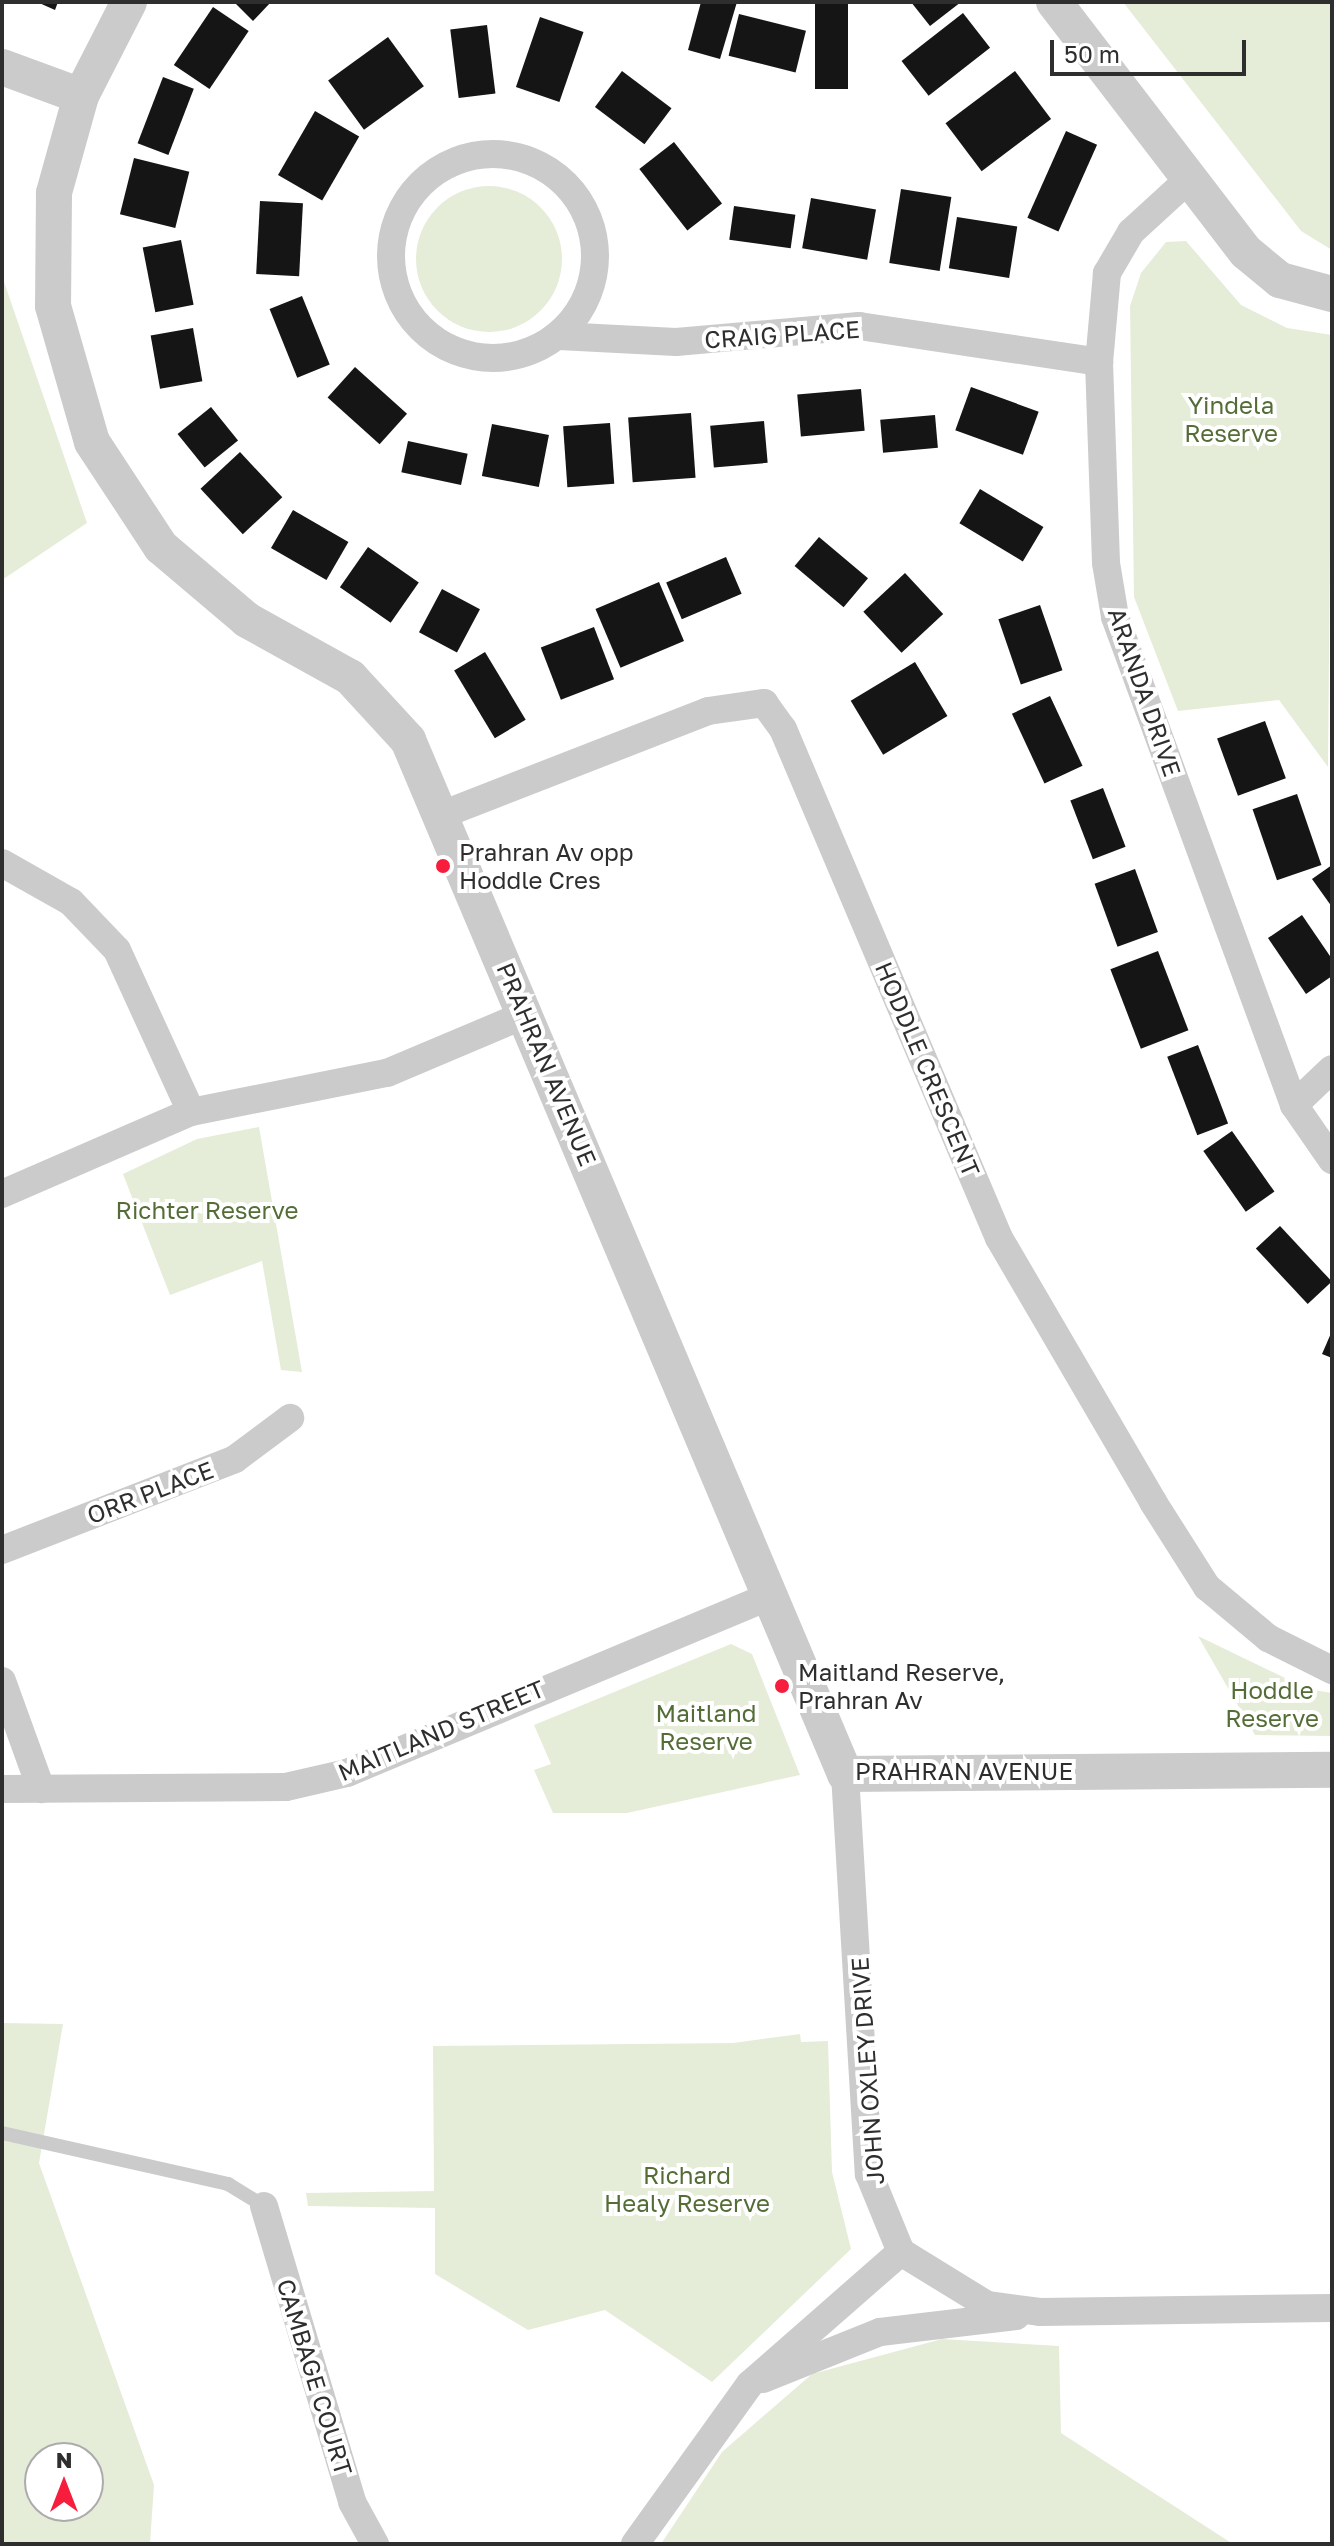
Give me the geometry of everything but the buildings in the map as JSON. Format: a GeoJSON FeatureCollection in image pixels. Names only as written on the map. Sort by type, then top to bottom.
{"type":"FeatureCollection","features":[{"type":"Feature","properties":{"kind":"street","name":"PRAHRAN AVENUE"},"geometry":{"type":"LineString","coordinates":[[129,2],[81,96],[57,180],[50,246],[65,366],[92,442],[161,547],[203,586],[247,620],[350,677],[384,708],[408,740],[444,814],[768,1597],[845,1774],[1332,1770]]}},
{"type":"Feature","properties":{"kind":"street"},"geometry":{"type":"LineString","coordinates":[[1054,2],[1263,269],[1295,287],[1332,294]]}},
{"type":"Feature","properties":{"kind":"street"},"geometry":{"type":"LineString","coordinates":[[2,67],[81,96]]}},
{"type":"Feature","properties":{"kind":"street","name":"CRAIG PLACE"},"geometry":{"type":"LineString","coordinates":[[559,336],[581,310],[595,269],[588,215],[569,187],[543,166],[478,154],[420,184],[390,244],[392,279],[406,311],[429,337],[460,354],[495,359],[529,353],[559,336],[676,342],[859,326],[1099,362]]}},
{"type":"Feature","properties":{"kind":"street","name":"ARANDA DRIVE"},"geometry":{"type":"LineString","coordinates":[[1190,178],[1131,232],[1107,273],[1099,362],[1106,563],[1115,617],[1294,1105],[1332,1160]]}},
{"type":"Feature","properties":{"kind":"street","name":"HODDLE CRESCENT"},"geometry":{"type":"LineString","coordinates":[[444,814],[708,711],[764,703],[783,729],[999,1238],[1153,1502],[1207,1587],[1268,1638],[1332,1670]]}},
{"type":"Feature","properties":{"kind":"street"},"geometry":{"type":"LineString","coordinates":[[2,863],[71,902],[117,950],[191,1112]]}},
{"type":"Feature","properties":{"kind":"street"},"geometry":{"type":"LineString","coordinates":[[2,1194],[191,1112],[387,1073],[527,1014]]}},
{"type":"Feature","properties":{"kind":"street"},"geometry":{"type":"LineString","coordinates":[[1294,1105],[1332,1069]]}},
{"type":"Feature","properties":{"kind":"street","name":"ORR PLACE"},"geometry":{"type":"LineString","coordinates":[[2,1550],[235,1459],[290,1418]]}},
{"type":"Feature","properties":{"kind":"street","name":"MAITLAND STREET"},"geometry":{"type":"LineString","coordinates":[[2,1789],[286,1787],[347,1773],[768,1597]]}},
{"type":"Feature","properties":{"kind":"street"},"geometry":{"type":"LineString","coordinates":[[2,1681],[41,1789]]}},
{"type":"Feature","properties":{"kind":"street","name":"JOHN OXLEY DRIVE"},"geometry":{"type":"LineString","coordinates":[[845,1774],[869,2174],[901,2252]]}},
{"type":"Feature","properties":{"kind":"street","name":"CAMBAGE COURT"},"geometry":{"type":"LineString","coordinates":[[264,2206],[352,2502],[375,2544]]}},
{"type":"Feature","properties":{"kind":"street"},"geometry":{"type":"LineString","coordinates":[[635,2544],[750,2384],[901,2252],[987,2305],[1040,2312]]}},
{"type":"Feature","properties":{"kind":"street"},"geometry":{"type":"LineString","coordinates":[[750,2384],[880,2332],[1040,2312],[1332,2308]]}},
{"type":"Feature","properties":{"kind":"lane"},"geometry":{"type":"LineString","coordinates":[[2,2133],[228,2184],[264,2206]]}},
{"type":"Feature","properties":{"kind":"green space"},"geometry":{"type":"Polygon","coordinates":[[[1123,2],[1332,2],[1332,250],[1301,231],[1123,2]]]}},
{"type":"Feature","properties":{"kind":"green space"},"geometry":{"type":"Polygon","coordinates":[[[489,186],[517,191],[541,207],[557,231],[562,259],[557,287],[541,311],[517,327],[489,332],[461,327],[437,311],[421,287],[416,259],[421,231],[437,207],[461,191],[489,186]]]}},
{"type":"Feature","properties":{"kind":"green space","name":"Yindela Reserve"},"geometry":{"type":"Polygon","coordinates":[[[1186,241],[1241,305],[1287,328],[1332,335],[1328,767],[1279,700],[1178,711],[1134,597],[1130,306],[1141,273],[1166,242],[1186,241]]]}},
{"type":"Feature","properties":{"kind":"green space"},"geometry":{"type":"Polygon","coordinates":[[[2,276],[87,523],[2,580],[2,276]]]}},
{"type":"Feature","properties":{"kind":"green space","name":"Richter Reserve"},"geometry":{"type":"Polygon","coordinates":[[[259,1127],[302,1372],[281,1370],[262,1261],[170,1295],[123,1174],[197,1139],[259,1127]]]}},
{"type":"Feature","properties":{"kind":"green space","name":"Hoddle Reserve"},"geometry":{"type":"Polygon","coordinates":[[[1198,1636],[1308,1689],[1332,1693],[1332,1736],[1255,1735],[1198,1636]]]}},
{"type":"Feature","properties":{"kind":"green space","name":"Maitland Reserve"},"geometry":{"type":"Polygon","coordinates":[[[731,1644],[752,1654],[800,1775],[627,1813],[553,1813],[534,1770],[551,1764],[534,1725],[731,1644]]]}},
{"type":"Feature","properties":{"kind":"green space"},"geometry":{"type":"Polygon","coordinates":[[[2,2023],[63,2024],[39,2163],[154,2485],[150,2544],[2,2544],[2,2023]]]}},
{"type":"Feature","properties":{"kind":"green space","name":"Richard Healy Reserve"},"geometry":{"type":"Polygon","coordinates":[[[800,2034],[801,2042],[828,2041],[832,2172],[851,2249],[712,2382],[605,2310],[528,2330],[435,2274],[435,2208],[308,2206],[306,2193],[434,2191],[433,2046],[733,2043],[800,2034]]]}},
{"type":"Feature","properties":{"kind":"green space"},"geometry":{"type":"Polygon","coordinates":[[[942,2339],[1059,2346],[1061,2433],[1233,2544],[661,2544],[722,2452],[812,2374],[942,2339]]]}},
{"type":"Feature","properties":{"kind":"place","name":"Prahran Av opp Hoddle Cres"},"geometry":{"type":"Point","coordinates":[443,866]}},
{"type":"Feature","properties":{"kind":"place","name":"Maitland Reserve, Prahran Av"},"geometry":{"type":"Point","coordinates":[782,1686]}}]}
